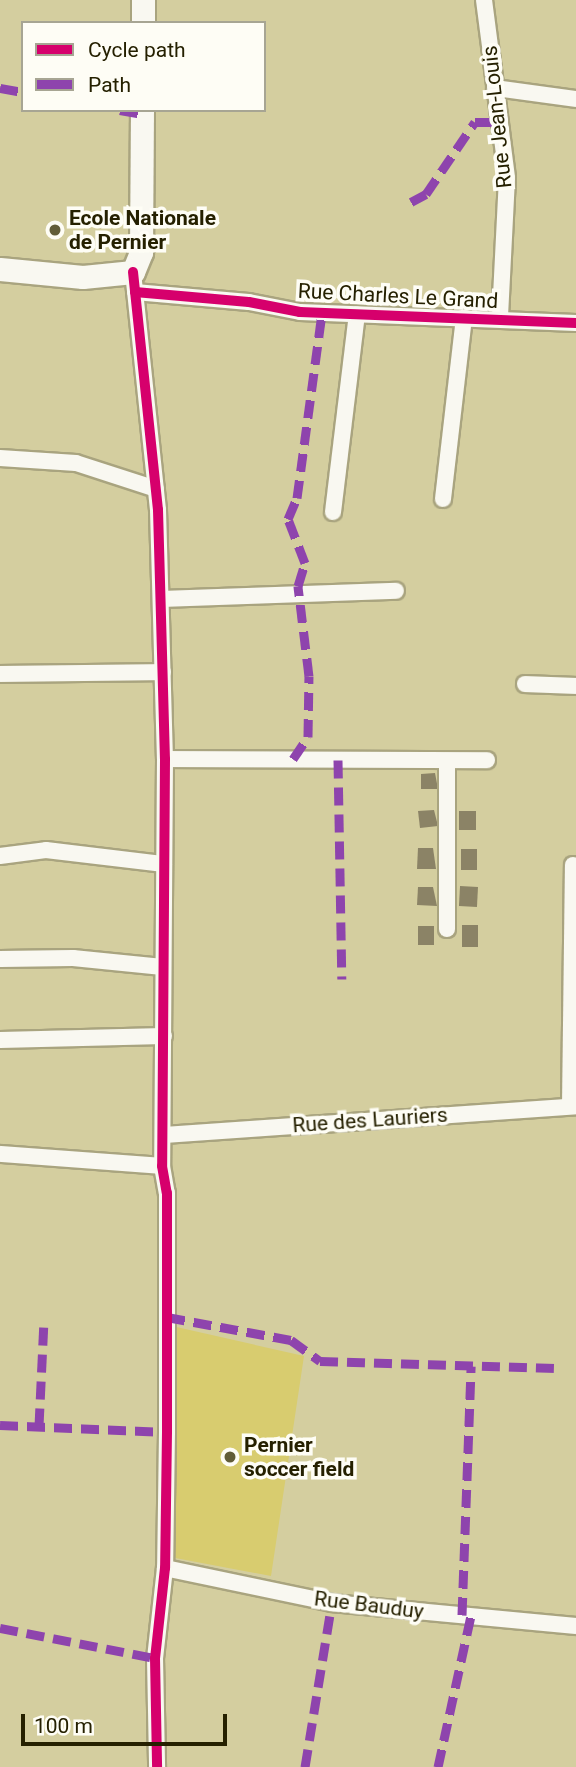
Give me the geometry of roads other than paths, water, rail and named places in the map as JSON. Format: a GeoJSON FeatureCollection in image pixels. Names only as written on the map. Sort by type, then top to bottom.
{"type":"FeatureCollection","features":[{"type":"Feature","properties":{"kind":"street"},"geometry":{"type":"LineString","coordinates":[[143,0],[143,21]]}},
{"type":"Feature","properties":{"kind":"street","name":"Rue Jean-Louis"},"geometry":{"type":"LineString","coordinates":[[484,0],[508,178],[500,318]]}},
{"type":"Feature","properties":{"kind":"street"},"geometry":{"type":"LineString","coordinates":[[495,88],[576,99]]}},
{"type":"Feature","properties":{"kind":"street"},"geometry":{"type":"LineString","coordinates":[[142,112],[141,252],[134,282],[156,489],[162,599],[165,760],[165,1135],[162,1166],[167,1193],[165,1568],[155,1658],[157,1767]]}},
{"type":"Feature","properties":{"kind":"street"},"geometry":{"type":"LineString","coordinates":[[0,269],[134,282]]}},
{"type":"Feature","properties":{"kind":"street","name":"Rue Charles Le Grand"},"geometry":{"type":"LineString","coordinates":[[134,282],[300,313],[500,318],[521,324],[576,323]]}},
{"type":"Feature","properties":{"kind":"street"},"geometry":{"type":"LineString","coordinates":[[333,512],[357,314]]}},
{"type":"Feature","properties":{"kind":"street"},"geometry":{"type":"LineString","coordinates":[[443,499],[464,317]]}},
{"type":"Feature","properties":{"kind":"street"},"geometry":{"type":"LineString","coordinates":[[0,458],[76,463],[156,489]]}},
{"type":"Feature","properties":{"kind":"street"},"geometry":{"type":"LineString","coordinates":[[162,599],[396,591]]}},
{"type":"Feature","properties":{"kind":"street"},"geometry":{"type":"LineString","coordinates":[[0,674],[163,672]]}},
{"type":"Feature","properties":{"kind":"street"},"geometry":{"type":"LineString","coordinates":[[525,684],[576,686]]}},
{"type":"Feature","properties":{"kind":"street"},"geometry":{"type":"LineString","coordinates":[[165,760],[487,760]]}},
{"type":"Feature","properties":{"kind":"street"},"geometry":{"type":"LineString","coordinates":[[447,761],[447,929]]}},
{"type":"Feature","properties":{"kind":"street"},"geometry":{"type":"LineString","coordinates":[[0,856],[46,850],[164,864]]}},
{"type":"Feature","properties":{"kind":"street"},"geometry":{"type":"LineString","coordinates":[[573,865],[573,1106]]}},
{"type":"Feature","properties":{"kind":"street"},"geometry":{"type":"LineString","coordinates":[[0,959],[73,958],[163,967]]}},
{"type":"Feature","properties":{"kind":"street"},"geometry":{"type":"LineString","coordinates":[[0,1040],[164,1037]]}},
{"type":"Feature","properties":{"kind":"street","name":"Rue des Lauriers"},"geometry":{"type":"LineString","coordinates":[[165,1135],[573,1106]]}},
{"type":"Feature","properties":{"kind":"street"},"geometry":{"type":"LineString","coordinates":[[0,1154],[162,1166]]}},
{"type":"Feature","properties":{"kind":"street","name":"Rue Bauduy"},"geometry":{"type":"LineString","coordinates":[[165,1568],[332,1603],[576,1626]]}},
{"type":"Feature","properties":{"kind":"place","name":"Ecole Nationale de Pernier"},"geometry":{"type":"Point","coordinates":[55,230]}},
{"type":"Feature","properties":{"kind":"place","name":"Pernier soccer field"},"geometry":{"type":"Point","coordinates":[230,1457]}}]}
